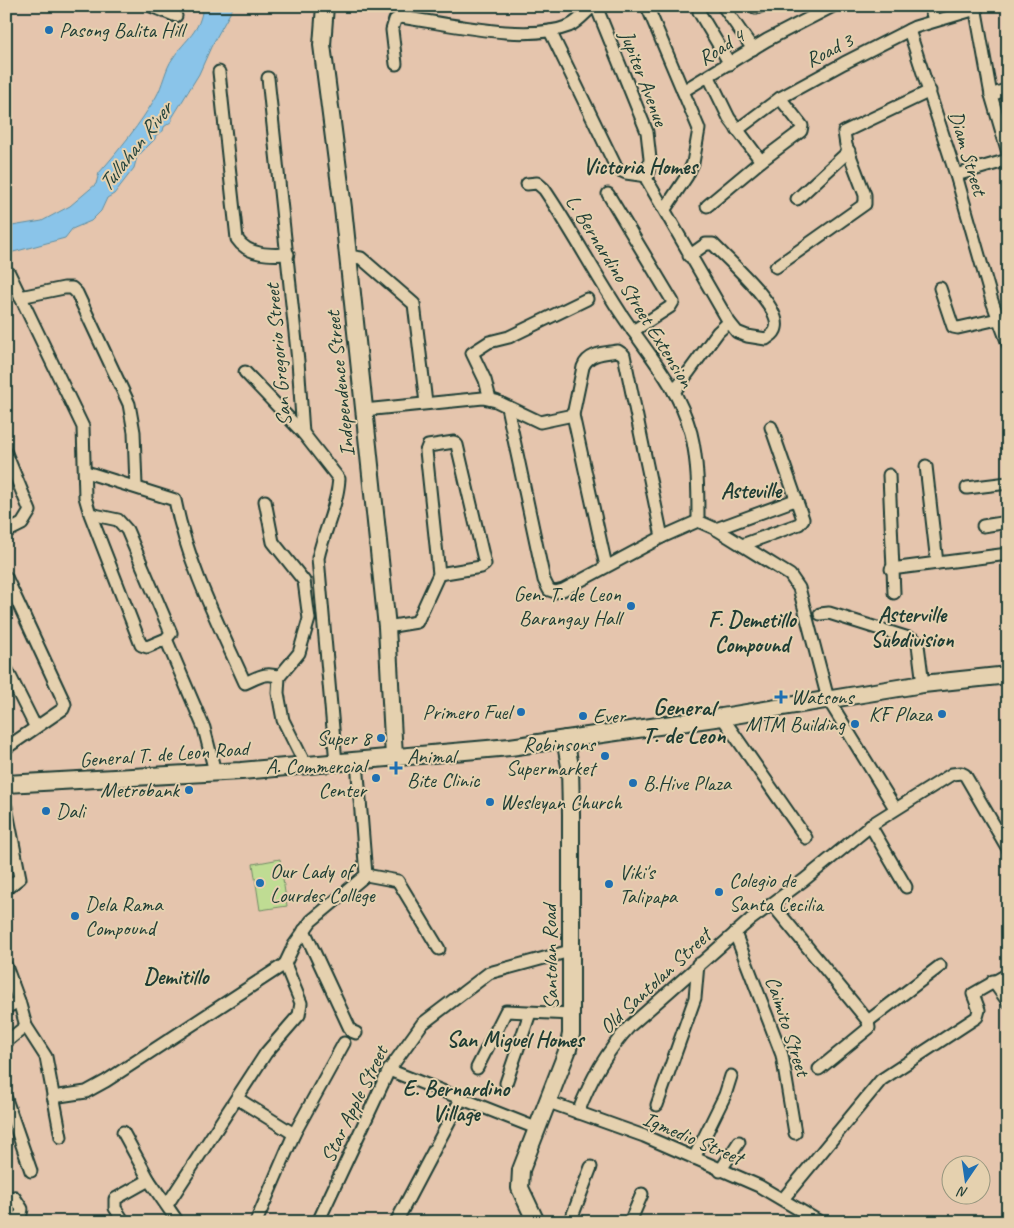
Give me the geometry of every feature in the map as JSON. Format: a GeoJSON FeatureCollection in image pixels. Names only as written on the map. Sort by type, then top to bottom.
{"type":"FeatureCollection","features":[{"type":"Feature","properties":{"kind":"street"},"geometry":{"type":"LineString","coordinates":[[151,6],[176,16]]}},
{"type":"Feature","properties":{"kind":"street","name":"Independence Street"},"geometry":{"type":"LineString","coordinates":[[325,6],[322,45],[348,256],[387,627],[394,757]]}},
{"type":"Feature","properties":{"kind":"street"},"geometry":{"type":"LineString","coordinates":[[396,64],[392,30],[395,20],[401,12],[497,32],[550,31],[570,25],[595,6]]}},
{"type":"Feature","properties":{"kind":"street","name":"Jupiter Avenue"},"geometry":{"type":"LineString","coordinates":[[595,6],[647,132],[650,159],[646,176]]}},
{"type":"Feature","properties":{"kind":"street"},"geometry":{"type":"LineString","coordinates":[[648,6],[682,91],[697,121],[697,143],[687,176],[665,209]]}},
{"type":"Feature","properties":{"kind":"street"},"geometry":{"type":"LineString","coordinates":[[723,6],[753,49]]}},
{"type":"Feature","properties":{"kind":"street","name":"Road 4"},"geometry":{"type":"LineString","coordinates":[[682,91],[709,77],[753,49],[833,6]]}},
{"type":"Feature","properties":{"kind":"street"},"geometry":{"type":"LineString","coordinates":[[930,6],[934,20]]}},
{"type":"Feature","properties":{"kind":"street"},"geometry":{"type":"LineString","coordinates":[[975,8],[991,95],[1008,153]]}},
{"type":"Feature","properties":{"kind":"street","name":"Road 3"},"geometry":{"type":"LineString","coordinates":[[737,130],[780,98],[910,30],[934,20],[975,8]]}},
{"type":"Feature","properties":{"kind":"street"},"geometry":{"type":"LineString","coordinates":[[699,12],[730,64]]}},
{"type":"Feature","properties":{"kind":"street","name":"Diam Street"},"geometry":{"type":"LineString","coordinates":[[910,30],[956,175],[998,320],[1008,344]]}},
{"type":"Feature","properties":{"kind":"street"},"geometry":{"type":"LineString","coordinates":[[550,31],[617,168],[626,173],[646,176],[689,256],[729,322],[738,332],[747,336],[766,339],[774,334],[777,327],[776,317],[756,288],[713,244],[706,244],[689,256]]}},
{"type":"Feature","properties":{"kind":"street"},"geometry":{"type":"LineString","coordinates":[[219,72],[238,240],[243,246],[258,253],[288,254]]}},
{"type":"Feature","properties":{"kind":"street"},"geometry":{"type":"LineString","coordinates":[[709,77],[722,105],[737,130],[761,160]]}},
{"type":"Feature","properties":{"kind":"street","name":"San Gregorio Street"},"geometry":{"type":"LineString","coordinates":[[268,78],[288,254],[303,433],[339,479],[338,499],[325,530],[318,558],[336,763]]}},
{"type":"Feature","properties":{"kind":"street"},"geometry":{"type":"LineString","coordinates":[[991,95],[1008,89]]}},
{"type":"Feature","properties":{"kind":"street"},"geometry":{"type":"LineString","coordinates":[[776,267],[865,204],[866,195],[844,137],[847,129],[930,91]]}},
{"type":"Feature","properties":{"kind":"street"},"geometry":{"type":"LineString","coordinates":[[707,206],[761,160],[802,129],[780,98]]}},
{"type":"Feature","properties":{"kind":"street"},"geometry":{"type":"LineString","coordinates":[[798,199],[849,151]]}},
{"type":"Feature","properties":{"kind":"street"},"geometry":{"type":"LineString","coordinates":[[956,175],[1008,160]]}},
{"type":"Feature","properties":{"kind":"street","name":"L. Bernardino Street Extension"},"geometry":{"type":"LineString","coordinates":[[527,184],[537,183],[544,189],[633,331],[664,371],[691,434],[697,477],[698,521]]}},
{"type":"Feature","properties":{"kind":"street"},"geometry":{"type":"LineString","coordinates":[[608,194],[673,302],[670,307],[633,331]]}},
{"type":"Feature","properties":{"kind":"street"},"geometry":{"type":"LineString","coordinates":[[348,256],[361,258],[414,304],[426,403]]}},
{"type":"Feature","properties":{"kind":"street"},"geometry":{"type":"LineString","coordinates":[[9,273],[83,426],[86,472],[85,497],[90,514],[141,645],[147,647],[170,637],[171,633],[127,530],[118,520],[90,514]]}},
{"type":"Feature","properties":{"kind":"street"},"geometry":{"type":"LineString","coordinates":[[20,297],[64,288],[72,288],[77,294],[129,404],[133,424],[136,486]]}},
{"type":"Feature","properties":{"kind":"street"},"geometry":{"type":"LineString","coordinates":[[940,288],[954,327],[958,328],[998,320]]}},
{"type":"Feature","properties":{"kind":"street"},"geometry":{"type":"LineString","coordinates":[[490,399],[485,380],[472,353],[489,342],[509,337],[587,299]]}},
{"type":"Feature","properties":{"kind":"street"},"geometry":{"type":"LineString","coordinates":[[674,392],[718,332],[729,322]]}},
{"type":"Feature","properties":{"kind":"street","name":"L. Bernardino Street Extension"},"geometry":{"type":"LineString","coordinates":[[606,566],[573,415],[586,361],[592,356],[618,351],[624,355],[662,536]]}},
{"type":"Feature","properties":{"kind":"street"},"geometry":{"type":"LineString","coordinates":[[245,372],[303,433]]}},
{"type":"Feature","properties":{"kind":"street"},"geometry":{"type":"LineString","coordinates":[[364,410],[426,403],[490,399],[540,422],[573,415]]}},
{"type":"Feature","properties":{"kind":"street"},"geometry":{"type":"LineString","coordinates":[[507,407],[544,580],[549,590],[555,592],[563,590],[662,536],[698,521],[716,528],[790,575],[799,588],[828,699],[894,808]]}},
{"type":"Feature","properties":{"kind":"street"},"geometry":{"type":"LineString","coordinates":[[742,545],[801,522],[803,519],[771,427]]}},
{"type":"Feature","properties":{"kind":"street"},"geometry":{"type":"LineString","coordinates":[[387,627],[417,622],[439,574],[426,455],[428,446],[452,442],[457,445],[485,564],[481,567],[439,574]]}},
{"type":"Feature","properties":{"kind":"street"},"geometry":{"type":"LineString","coordinates":[[6,453],[30,511],[22,524],[6,532]]}},
{"type":"Feature","properties":{"kind":"street"},"geometry":{"type":"LineString","coordinates":[[926,466],[937,563]]}},
{"type":"Feature","properties":{"kind":"street"},"geometry":{"type":"LineString","coordinates":[[86,472],[136,486],[175,500],[181,531],[191,562],[245,683],[265,674],[279,677]]}},
{"type":"Feature","properties":{"kind":"street"},"geometry":{"type":"LineString","coordinates":[[889,475],[891,569],[894,593]]}},
{"type":"Feature","properties":{"kind":"street"},"geometry":{"type":"LineString","coordinates":[[967,488],[1008,483]]}},
{"type":"Feature","properties":{"kind":"street"},"geometry":{"type":"LineString","coordinates":[[716,528],[795,500]]}},
{"type":"Feature","properties":{"kind":"street"},"geometry":{"type":"LineString","coordinates":[[265,501],[273,542],[304,581],[309,619],[299,653],[279,677],[279,705],[283,720],[306,766]]}},
{"type":"Feature","properties":{"kind":"street"},"geometry":{"type":"LineString","coordinates":[[983,526],[1008,522]]}},
{"type":"Feature","properties":{"kind":"street"},"geometry":{"type":"LineString","coordinates":[[891,569],[1008,554]]}},
{"type":"Feature","properties":{"kind":"street"},"geometry":{"type":"LineString","coordinates":[[6,577],[65,702],[63,709],[35,726],[6,748]]}},
{"type":"Feature","properties":{"kind":"street"},"geometry":{"type":"LineString","coordinates":[[820,614],[829,613],[915,640],[918,645],[923,684]]}},
{"type":"Feature","properties":{"kind":"street"},"geometry":{"type":"LineString","coordinates":[[166,639],[204,728],[215,772]]}},
{"type":"Feature","properties":{"kind":"street"},"geometry":{"type":"LineString","coordinates":[[6,668],[35,726]]}},
{"type":"Feature","properties":{"kind":"street","name":"General T. de Leon Road"},"geometry":{"type":"LineString","coordinates":[[7,780],[215,772],[357,762],[510,747],[722,717],[923,684],[1008,675]]}},
{"type":"Feature","properties":{"kind":"street"},"geometry":{"type":"LineString","coordinates":[[722,717],[806,838]]}},
{"type":"Feature","properties":{"kind":"street","name":"Santolan Road"},"geometry":{"type":"LineString","coordinates":[[536,1222],[523,1196],[520,1180],[521,1170],[546,1101],[568,1049],[572,1014],[570,766],[565,739]]}},
{"type":"Feature","properties":{"kind":"street"},"geometry":{"type":"LineString","coordinates":[[357,762],[366,875]]}},
{"type":"Feature","properties":{"kind":"street","name":"Old Santolan Street"},"geometry":{"type":"LineString","coordinates":[[578,1113],[587,1088],[612,1045],[698,964],[870,825],[894,808],[952,774],[961,773],[966,775],[1008,849]]}},
{"type":"Feature","properties":{"kind":"street"},"geometry":{"type":"LineString","coordinates":[[6,808],[20,878],[6,888]]}},
{"type":"Feature","properties":{"kind":"street"},"geometry":{"type":"LineString","coordinates":[[870,825],[906,887]]}},
{"type":"Feature","properties":{"kind":"street"},"geometry":{"type":"LineString","coordinates":[[53,1097],[74,1095],[99,1084],[285,964],[304,930],[330,904],[366,875],[398,881],[440,949]]}},
{"type":"Feature","properties":{"kind":"street"},"geometry":{"type":"LineString","coordinates":[[772,904],[868,1025]]}},
{"type":"Feature","properties":{"kind":"street"},"geometry":{"type":"LineString","coordinates":[[304,930],[351,1031],[356,1033]]}},
{"type":"Feature","properties":{"kind":"street","name":"Caimito Street"},"geometry":{"type":"LineString","coordinates":[[735,933],[782,1055],[795,1133]]}},
{"type":"Feature","properties":{"kind":"street","name":"Star Apple Street"},"geometry":{"type":"LineString","coordinates":[[318,1222],[389,1070],[422,1024],[476,980],[489,973],[570,951]]}},
{"type":"Feature","properties":{"kind":"street"},"geometry":{"type":"LineString","coordinates":[[167,1205],[238,1099],[266,1053],[301,1010],[301,1003],[285,964]]}},
{"type":"Feature","properties":{"kind":"street"},"geometry":{"type":"LineString","coordinates":[[657,1104],[695,998],[698,964]]}},
{"type":"Feature","properties":{"kind":"street"},"geometry":{"type":"LineString","coordinates":[[6,966],[26,1026],[46,1057],[61,1137]]}},
{"type":"Feature","properties":{"kind":"street"},"geometry":{"type":"LineString","coordinates":[[819,1069],[868,1025],[940,966]]}},
{"type":"Feature","properties":{"kind":"street"},"geometry":{"type":"LineString","coordinates":[[783,1199],[881,1080],[977,1017],[979,1010],[973,994],[1008,974]]}},
{"type":"Feature","properties":{"kind":"street"},"geometry":{"type":"LineString","coordinates":[[993,981],[1008,1002]]}},
{"type":"Feature","properties":{"kind":"street"},"geometry":{"type":"LineString","coordinates":[[6,1008],[19,1001]]}},
{"type":"Feature","properties":{"kind":"street"},"geometry":{"type":"LineString","coordinates":[[477,1068],[506,1011],[572,1014]]}},
{"type":"Feature","properties":{"kind":"street"},"geometry":{"type":"LineString","coordinates":[[506,1083],[530,1013]]}},
{"type":"Feature","properties":{"kind":"street"},"geometry":{"type":"LineString","coordinates":[[6,1042],[26,1026]]}},
{"type":"Feature","properties":{"kind":"street"},"geometry":{"type":"LineString","coordinates":[[256,1222],[294,1134],[344,1043]]}},
{"type":"Feature","properties":{"kind":"street"},"geometry":{"type":"LineString","coordinates":[[389,1070],[536,1128]]}},
{"type":"Feature","properties":{"kind":"street"},"geometry":{"type":"LineString","coordinates":[[694,1158],[725,1095],[731,1076]]}},
{"type":"Feature","properties":{"kind":"street"},"geometry":{"type":"LineString","coordinates":[[6,1099],[31,1171]]}},
{"type":"Feature","properties":{"kind":"street"},"geometry":{"type":"LineString","coordinates":[[238,1099],[294,1134]]}},
{"type":"Feature","properties":{"kind":"street"},"geometry":{"type":"LineString","coordinates":[[396,1222],[461,1099]]}},
{"type":"Feature","properties":{"kind":"street","name":"Igmedio Street"},"geometry":{"type":"LineString","coordinates":[[546,1101],[644,1136],[720,1171],[759,1186],[820,1222]]}},
{"type":"Feature","properties":{"kind":"street"},"geometry":{"type":"LineString","coordinates":[[123,1132],[149,1180],[178,1222]]}},
{"type":"Feature","properties":{"kind":"street"},"geometry":{"type":"LineString","coordinates":[[720,1171],[739,1142]]}},
{"type":"Feature","properties":{"kind":"street"},"geometry":{"type":"LineString","coordinates":[[570,1222],[590,1167]]}},
{"type":"Feature","properties":{"kind":"street"},"geometry":{"type":"LineString","coordinates":[[124,1222],[115,1208],[116,1199],[149,1180]]}},
{"type":"Feature","properties":{"kind":"street"},"geometry":{"type":"LineString","coordinates":[[630,1222],[642,1194]]}},
{"type":"Feature","properties":{"kind":"street"},"geometry":{"type":"LineString","coordinates":[[6,1200],[14,1197],[22,1209],[21,1214],[12,1222]]}},
{"type":"Feature","properties":{"kind":"green space"},"geometry":{"type":"Polygon","coordinates":[[[280,859],[287,906],[260,910],[253,864],[280,859]]]}},
{"type":"Feature","properties":{"kind":"water","name":"Tullahan River"},"geometry":{"type":"Polygon","coordinates":[[[203,6],[234,6],[172,121],[164,127],[163,131],[156,135],[155,139],[137,157],[134,168],[114,194],[107,198],[101,211],[91,221],[72,229],[65,238],[6,254],[6,227],[42,221],[70,206],[96,184],[99,173],[115,155],[156,97],[170,62],[196,29],[203,6]]]}},
{"type":"Feature","properties":{"kind":"place","name":"Pasong Balita Hill"},"geometry":{"type":"Point","coordinates":[49,30]}},
{"type":"Feature","properties":{"kind":"place","name":"Gen. T. de Leon Barangay Hall"},"geometry":{"type":"Point","coordinates":[631,606]}},
{"type":"Feature","properties":{"kind":"place","name":"Watsons"},"geometry":{"type":"Point","coordinates":[781,697]}},
{"type":"Feature","properties":{"kind":"place","name":"Primero Fuel"},"geometry":{"type":"Point","coordinates":[521,712]}},
{"type":"Feature","properties":{"kind":"place","name":"KF Plaza"},"geometry":{"type":"Point","coordinates":[942,714]}},
{"type":"Feature","properties":{"kind":"place","name":"Ever"},"geometry":{"type":"Point","coordinates":[583,716]}},
{"type":"Feature","properties":{"kind":"place","name":"MTM Building"},"geometry":{"type":"Point","coordinates":[855,724]}},
{"type":"Feature","properties":{"kind":"place","name":"Super 8"},"geometry":{"type":"Point","coordinates":[381,738]}},
{"type":"Feature","properties":{"kind":"place","name":"Robinsons Supermarket"},"geometry":{"type":"Point","coordinates":[605,756]}},
{"type":"Feature","properties":{"kind":"place","name":"Animal Bite Clinic"},"geometry":{"type":"Point","coordinates":[396,768]}},
{"type":"Feature","properties":{"kind":"place","name":"A. Commercial Center"},"geometry":{"type":"Point","coordinates":[376,778]}},
{"type":"Feature","properties":{"kind":"place","name":"B.Hive Plaza"},"geometry":{"type":"Point","coordinates":[633,783]}},
{"type":"Feature","properties":{"kind":"place","name":"Metrobank"},"geometry":{"type":"Point","coordinates":[189,790]}},
{"type":"Feature","properties":{"kind":"place","name":"Wesleyan Church"},"geometry":{"type":"Point","coordinates":[490,802]}},
{"type":"Feature","properties":{"kind":"place","name":"Dali"},"geometry":{"type":"Point","coordinates":[46,811]}},
{"type":"Feature","properties":{"kind":"place","name":"Our Lady of Lourdes College"},"geometry":{"type":"Point","coordinates":[260,883]}},
{"type":"Feature","properties":{"kind":"place","name":"Viki's Talipapa"},"geometry":{"type":"Point","coordinates":[609,884]}},
{"type":"Feature","properties":{"kind":"place","name":"Colegio de Santa Cecilia"},"geometry":{"type":"Point","coordinates":[719,892]}},
{"type":"Feature","properties":{"kind":"place","name":"Dela Rama Compound"},"geometry":{"type":"Point","coordinates":[75,916]}},
{"type":"Feature","properties":{"kind":"district","name":"Victoria Homes"},"geometry":{"type":"Point","coordinates":[640,167]}},
{"type":"Feature","properties":{"kind":"district","name":"Asteville"},"geometry":{"type":"Point","coordinates":[751,491]}},
{"type":"Feature","properties":{"kind":"district","name":"Asterville Subdivision"},"geometry":{"type":"Point","coordinates":[912,628]}},
{"type":"Feature","properties":{"kind":"district","name":"F. Demetillo Compound"},"geometry":{"type":"Point","coordinates":[752,632]}},
{"type":"Feature","properties":{"kind":"district","name":"General T. de Leon"},"geometry":{"type":"Point","coordinates":[684,721]}},
{"type":"Feature","properties":{"kind":"district","name":"Demitillo"},"geometry":{"type":"Point","coordinates":[176,977]}},
{"type":"Feature","properties":{"kind":"district","name":"San Miguel Homes"},"geometry":{"type":"Point","coordinates":[515,1040]}},
{"type":"Feature","properties":{"kind":"district","name":"E. Bernardino Village"},"geometry":{"type":"Point","coordinates":[456,1102]}}]}
